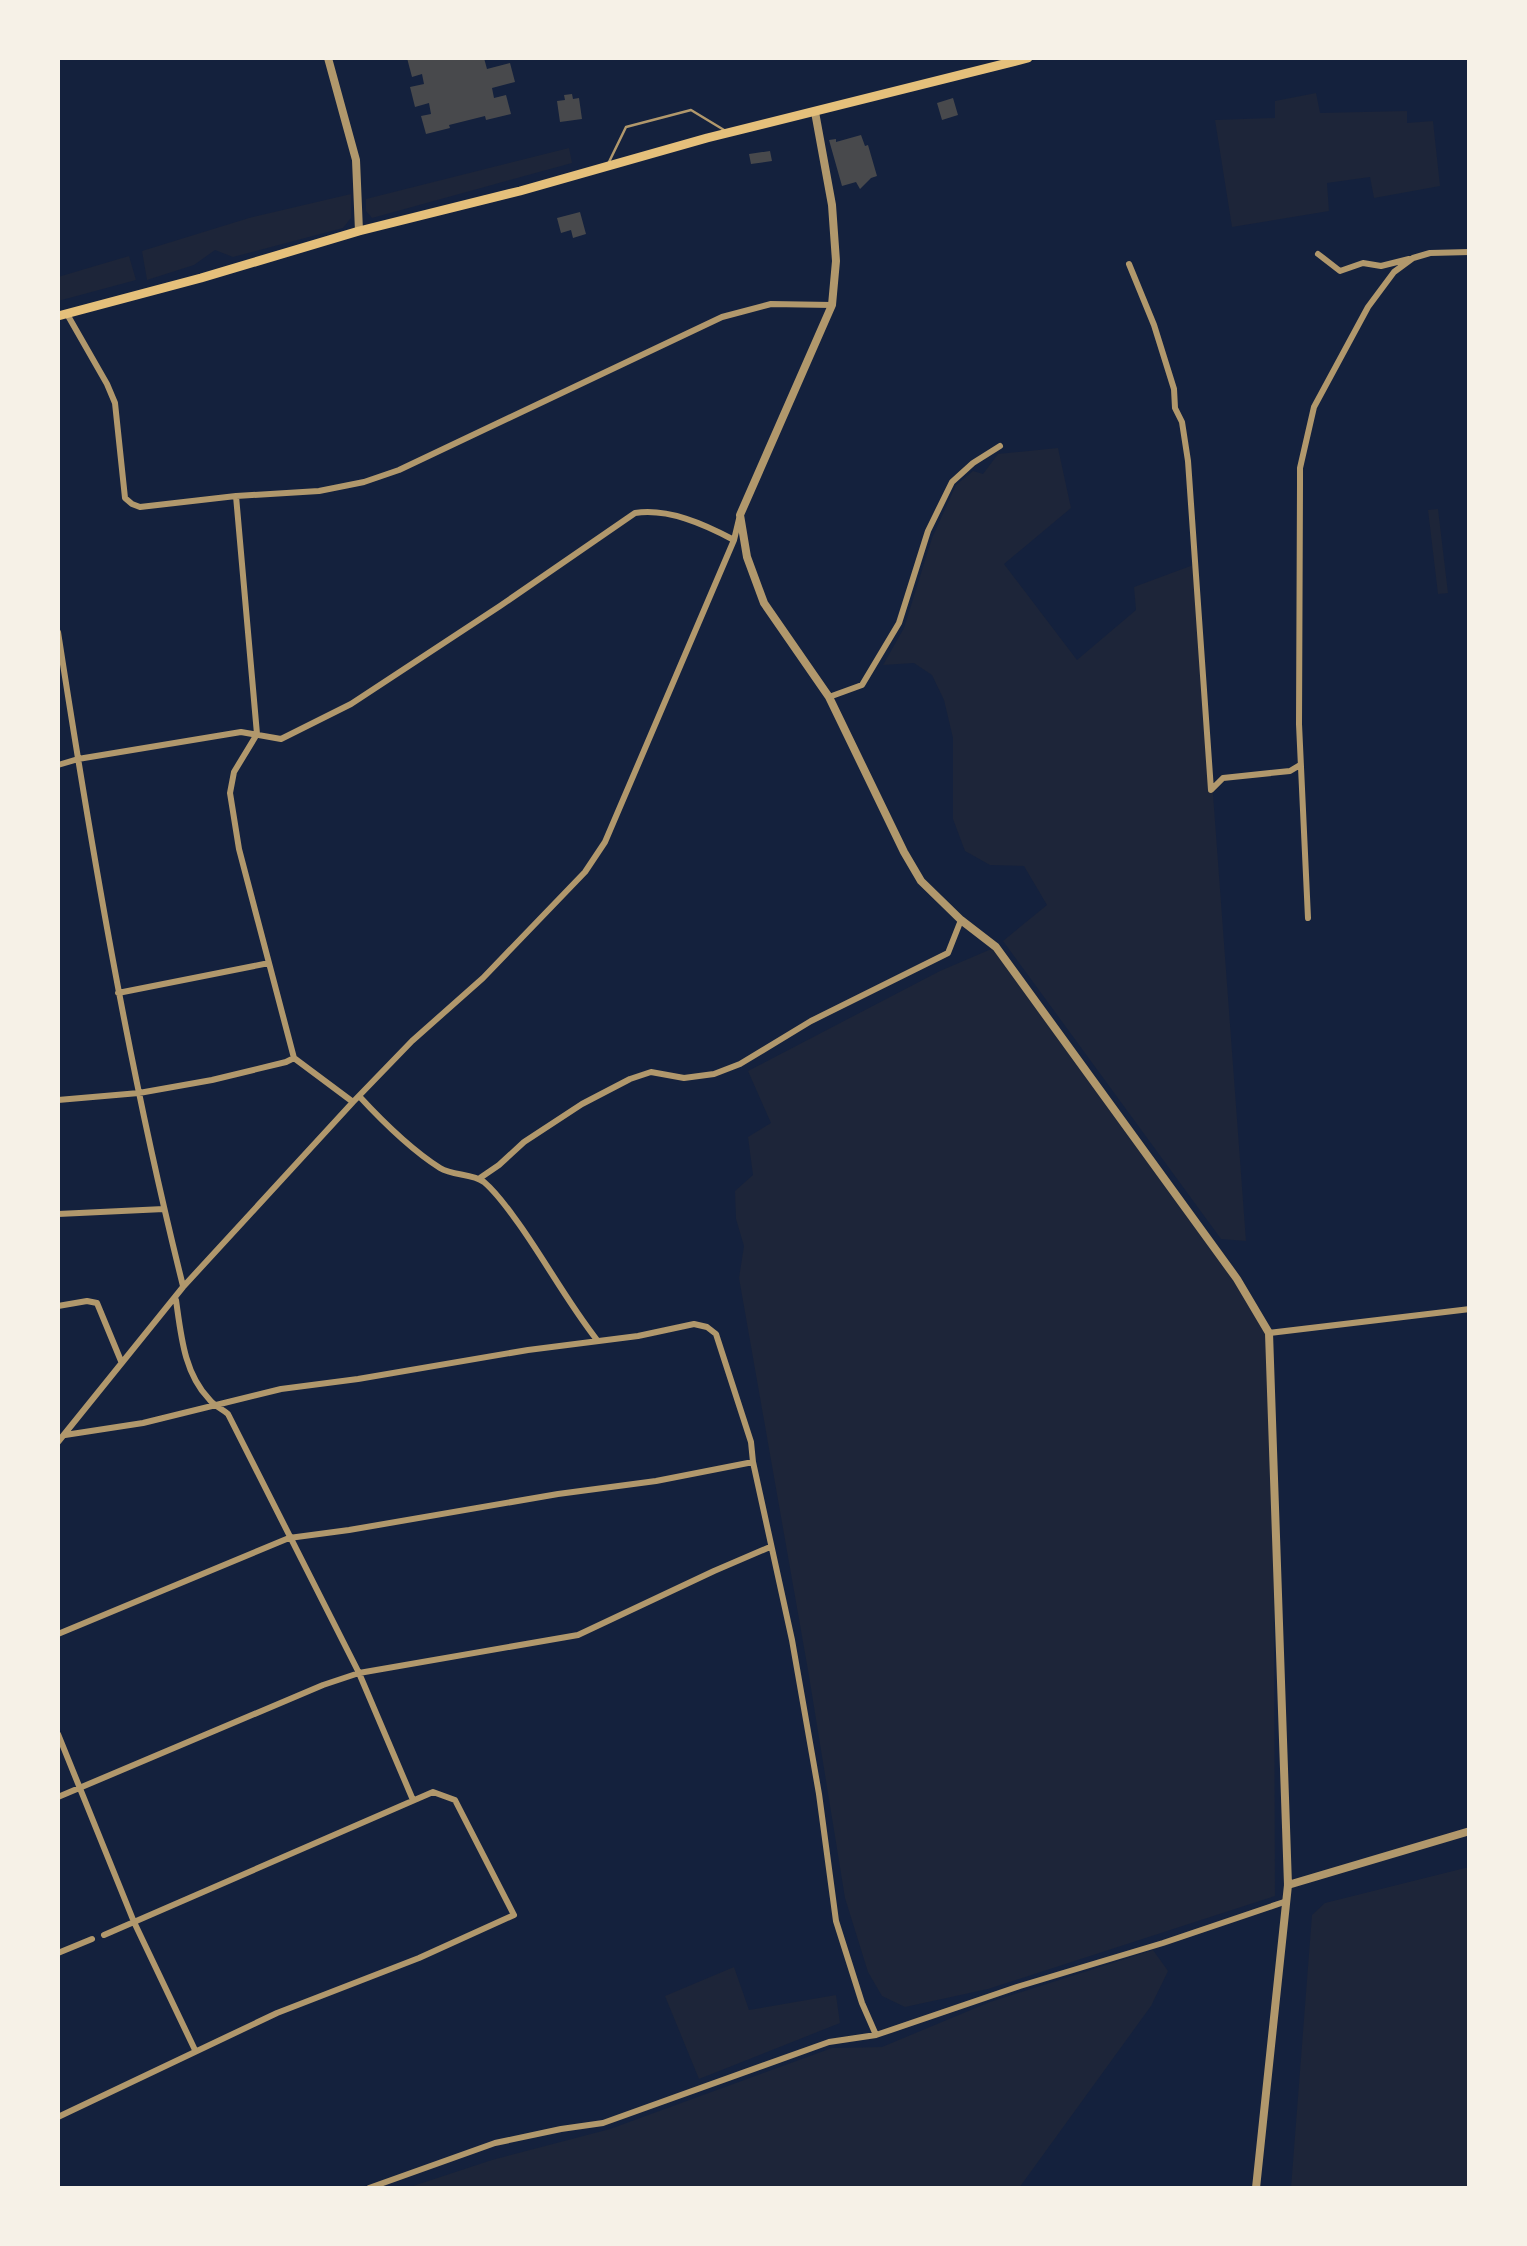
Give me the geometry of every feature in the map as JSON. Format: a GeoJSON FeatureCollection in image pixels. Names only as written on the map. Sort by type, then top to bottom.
{"type":"FeatureCollection","features":[{"type":"Feature","properties":{"kind":"main road"},"geometry":{"type":"LineString","coordinates":[[62,314],[358,231],[520,192],[1003,61],[1028,58]]}},
{"type":"Feature","properties":{"kind":"street"},"geometry":{"type":"LineString","coordinates":[[328,58],[356,160],[358,231]]}},
{"type":"Feature","properties":{"kind":"street"},"geometry":{"type":"LineString","coordinates":[[58,1442],[183,1287],[356,1099],[585,872],[605,842],[832,305],[836,260],[832,205],[815,112]]}},
{"type":"Feature","properties":{"kind":"street"},"geometry":{"type":"LineString","coordinates":[[1318,254],[1340,270],[1363,262],[1382,266],[1430,254],[1470,252]]}},
{"type":"Feature","properties":{"kind":"street"},"geometry":{"type":"LineString","coordinates":[[1308,918],[1301,764],[1300,468],[1314,407],[1368,307],[1394,272],[1413,258]]}},
{"type":"Feature","properties":{"kind":"street"},"geometry":{"type":"LineString","coordinates":[[1128,264],[1154,326],[1174,389],[1174,408],[1182,422],[1212,790],[1223,778],[1290,771],[1301,764]]}},
{"type":"Feature","properties":{"kind":"street"},"geometry":{"type":"LineString","coordinates":[[62,314],[115,403],[125,498],[140,507],[364,482],[417,462],[722,317],[771,304],[832,305]]}},
{"type":"Feature","properties":{"kind":"street"},"geometry":{"type":"LineString","coordinates":[[829,697],[862,684],[899,623],[928,531],[952,482],[972,462],[1000,446]]}},
{"type":"Feature","properties":{"kind":"street"},"geometry":{"type":"LineString","coordinates":[[236,496],[257,734],[234,772],[230,793],[239,849],[294,1058],[356,1099],[444,1170],[480,1178],[499,1196],[597,1340]]}},
{"type":"Feature","properties":{"kind":"street"},"geometry":{"type":"LineString","coordinates":[[58,765],[241,732],[281,739],[350,704],[635,513],[654,510],[674,515],[734,540]]}},
{"type":"Feature","properties":{"kind":"street"},"geometry":{"type":"LineString","coordinates":[[740,515],[746,557],[764,602],[829,697],[920,880],[960,920],[996,947],[1237,1279],[1268,1333],[1288,1885],[1256,2188]]}},
{"type":"Feature","properties":{"kind":"street"},"geometry":{"type":"LineString","coordinates":[[58,632],[118,994],[183,1287]]}},
{"type":"Feature","properties":{"kind":"street"},"geometry":{"type":"LineString","coordinates":[[480,1178],[538,1132],[630,1079],[651,1072],[684,1078],[714,1074],[740,1064],[811,1021],[948,953],[960,920]]}},
{"type":"Feature","properties":{"kind":"street"},"geometry":{"type":"LineString","coordinates":[[118,994],[268,963]]}},
{"type":"Feature","properties":{"kind":"street"},"geometry":{"type":"LineString","coordinates":[[58,1100],[139,1093],[212,1080],[294,1058]]}},
{"type":"Feature","properties":{"kind":"street"},"geometry":{"type":"LineString","coordinates":[[58,1214],[164,1209]]}},
{"type":"Feature","properties":{"kind":"street"},"geometry":{"type":"LineString","coordinates":[[175,1299],[194,1379],[215,1406],[228,1414],[359,1673],[413,1800]]}},
{"type":"Feature","properties":{"kind":"street"},"geometry":{"type":"LineString","coordinates":[[58,1306],[87,1300],[98,1303],[121,1361]]}},
{"type":"Feature","properties":{"kind":"street"},"geometry":{"type":"LineString","coordinates":[[1268,1333],[1470,1309]]}},
{"type":"Feature","properties":{"kind":"street"},"geometry":{"type":"LineString","coordinates":[[65,1434],[142,1423],[281,1389],[638,1336],[694,1324],[707,1327],[716,1334],[751,1442],[752,1462],[792,1640],[836,1921],[876,2035]]}},
{"type":"Feature","properties":{"kind":"street"},"geometry":{"type":"LineString","coordinates":[[58,1634],[289,1538],[656,1481],[752,1462]]}},
{"type":"Feature","properties":{"kind":"street"},"geometry":{"type":"LineString","coordinates":[[58,1796],[359,1673],[578,1635],[770,1547]]}},
{"type":"Feature","properties":{"kind":"street"},"geometry":{"type":"LineString","coordinates":[[58,1734],[134,1922],[195,2050]]}},
{"type":"Feature","properties":{"kind":"street"},"geometry":{"type":"LineString","coordinates":[[58,2117],[277,2013],[418,1958],[514,1915],[455,1800],[433,1792],[104,1935]]}},
{"type":"Feature","properties":{"kind":"street"},"geometry":{"type":"LineString","coordinates":[[1288,1885],[1470,1831]]}},
{"type":"Feature","properties":{"kind":"street"},"geometry":{"type":"LineString","coordinates":[[369,2188],[484,2146],[602,2123],[829,2042],[876,2035],[1287,1901]]}},
{"type":"Feature","properties":{"kind":"street"},"geometry":{"type":"LineString","coordinates":[[58,1954],[92,1939]]}},
{"type":"Feature","properties":{"kind":"lane"},"geometry":{"type":"LineString","coordinates":[[608,166],[626,127],[691,110],[730,133]]}},
{"type":"Feature","properties":{"kind":"shaded area"},"geometry":{"type":"Polygon","coordinates":[[[1316,93],[1320,113],[1407,111],[1407,123],[1433,121],[1440,186],[1374,198],[1370,177],[1327,183],[1329,211],[1232,227],[1215,120],[1275,118],[1275,101],[1316,93]]]}},
{"type":"Feature","properties":{"kind":"shaded area"},"geometry":{"type":"Polygon","coordinates":[[[569,148],[572,163],[372,218],[366,211],[366,199],[569,148]]]}},
{"type":"Feature","properties":{"kind":"shaded area"},"geometry":{"type":"Polygon","coordinates":[[[351,194],[351,218],[343,228],[233,257],[215,250],[194,265],[147,280],[142,251],[249,218],[351,194]]]}},
{"type":"Feature","properties":{"kind":"shaded area"},"geometry":{"type":"Polygon","coordinates":[[[129,256],[136,280],[58,301],[58,277],[129,256]]]}},
{"type":"Feature","properties":{"kind":"shaded area"},"geometry":{"type":"Polygon","coordinates":[[[1058,448],[1071,508],[1004,564],[1077,660],[1136,610],[1134,587],[1196,564],[1246,1241],[1221,1239],[1003,941],[1047,905],[1024,866],[990,865],[965,851],[953,819],[953,738],[944,700],[932,675],[914,663],[883,665],[904,628],[932,538],[956,485],[973,471],[983,474],[998,454],[1058,448]]]}},
{"type":"Feature","properties":{"kind":"shaded area"},"geometry":{"type":"Polygon","coordinates":[[[1438,509],[1448,593],[1438,594],[1428,510],[1438,509]]]}},
{"type":"Feature","properties":{"kind":"shaded area"},"geometry":{"type":"Polygon","coordinates":[[[996,947],[1237,1279],[1269,1333],[1273,1376],[1275,1896],[988,1989],[905,2007],[882,1996],[868,1972],[845,1898],[739,1278],[744,1246],[736,1219],[735,1191],[753,1175],[748,1137],[771,1123],[748,1071],[940,971],[996,947]]]}},
{"type":"Feature","properties":{"kind":"shaded area"},"geometry":{"type":"Polygon","coordinates":[[[1469,1867],[1469,2188],[1291,2188],[1312,1915],[1325,1903],[1469,1867]]]}},
{"type":"Feature","properties":{"kind":"shaded area"},"geometry":{"type":"Polygon","coordinates":[[[1153,1950],[1168,1971],[1151,2006],[1019,2188],[407,2188],[492,2160],[610,2129],[832,2048],[882,2047],[990,2002],[1153,1950]]]}},
{"type":"Feature","properties":{"kind":"shaded area"},"geometry":{"type":"Polygon","coordinates":[[[734,1967],[749,2010],[836,1995],[840,2023],[699,2079],[665,1996],[734,1967]]]}},
{"type":"Feature","properties":{"kind":"building"},"geometry":{"type":"Polygon","coordinates":[[[407,58],[484,58],[487,69],[510,63],[515,82],[492,88],[494,98],[506,95],[511,114],[486,120],[485,116],[426,134],[421,116],[431,114],[429,103],[415,107],[410,87],[424,84],[422,74],[412,77],[407,58]]]}},
{"type":"Feature","properties":{"kind":"building"},"geometry":{"type":"Polygon","coordinates":[[[572,94],[573,99],[579,98],[582,119],[560,122],[557,101],[572,94]]]}},
{"type":"Feature","properties":{"kind":"building"},"geometry":{"type":"Polygon","coordinates":[[[953,98],[958,115],[942,120],[937,103],[953,98]]]}},
{"type":"Feature","properties":{"kind":"building"},"geometry":{"type":"Polygon","coordinates":[[[861,135],[877,176],[860,189],[856,182],[842,186],[829,140],[836,142],[861,135]]]}},
{"type":"Feature","properties":{"kind":"building"},"geometry":{"type":"Polygon","coordinates":[[[770,151],[772,161],[751,164],[749,154],[770,151]]]}},
{"type":"Feature","properties":{"kind":"building"},"geometry":{"type":"Polygon","coordinates":[[[580,212],[586,234],[573,238],[571,230],[561,233],[557,218],[580,212]]]}}]}
